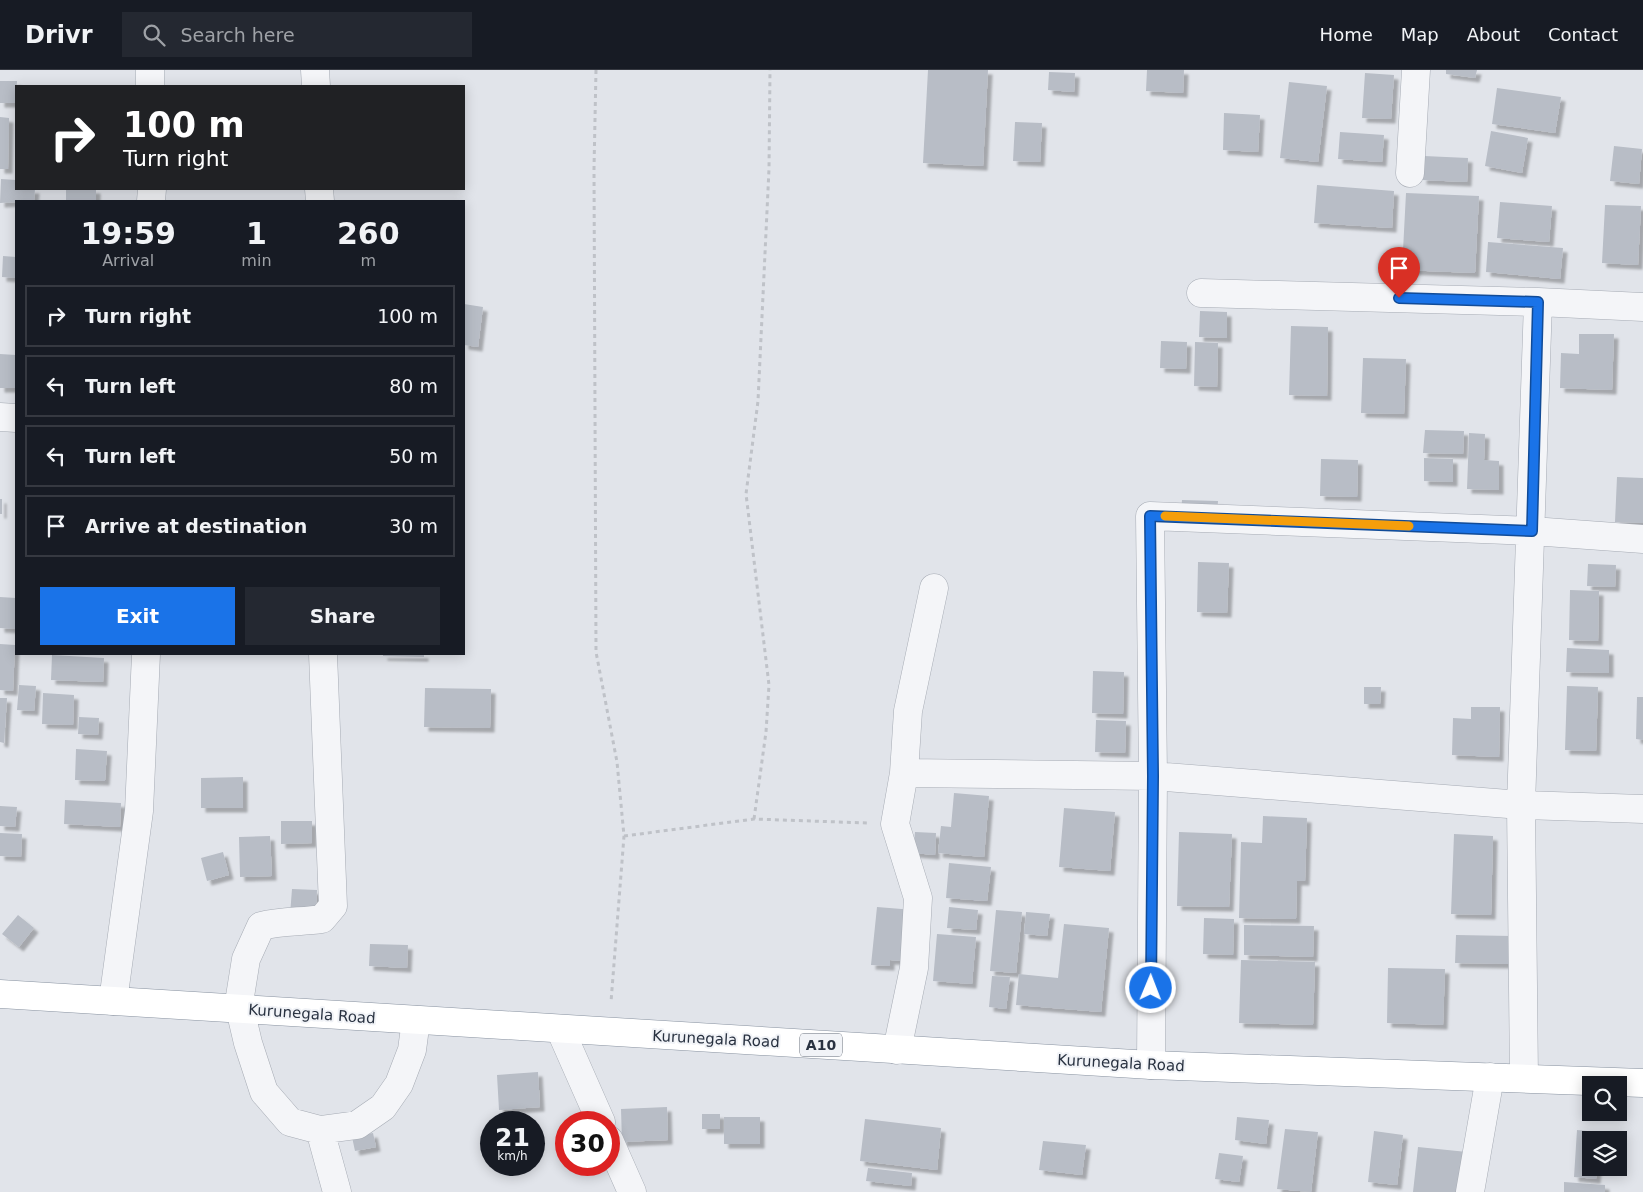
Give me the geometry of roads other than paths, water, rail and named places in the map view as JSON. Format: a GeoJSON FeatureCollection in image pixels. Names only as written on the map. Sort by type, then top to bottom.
{"type":"FeatureCollection","features":[{"type":"Feature","properties":{"kind":"highway","name":"Kurunegala Road"},"geometry":{"type":"LineString","coordinates":[[0,994],[1151,1065],[1643,1083]]}},
{"type":"Feature","properties":{"kind":"street"},"geometry":{"type":"LineString","coordinates":[[150,70],[150,85]]}},
{"type":"Feature","properties":{"kind":"street"},"geometry":{"type":"LineString","coordinates":[[315,70],[316,85]]}},
{"type":"Feature","properties":{"kind":"street"},"geometry":{"type":"LineString","coordinates":[[1410,174],[1416,70]]}},
{"type":"Feature","properties":{"kind":"street"},"geometry":{"type":"LineString","coordinates":[[1201,293],[1538,302],[1643,307]]}},
{"type":"Feature","properties":{"kind":"street"},"geometry":{"type":"LineString","coordinates":[[1524,1078],[1522,805],[1538,302]]}},
{"type":"Feature","properties":{"kind":"street"},"geometry":{"type":"LineString","coordinates":[[0,417],[15,418]]}},
{"type":"Feature","properties":{"kind":"street"},"geometry":{"type":"LineString","coordinates":[[1151,1065],[1153,776],[1150,516],[1532,531],[1643,539]]}},
{"type":"Feature","properties":{"kind":"street"},"geometry":{"type":"LineString","coordinates":[[897,1050],[914,968],[918,898],[895,824],[904,773],[908,711],[934,588]]}},
{"type":"Feature","properties":{"kind":"street"},"geometry":{"type":"LineString","coordinates":[[113,1001],[139,811],[146,655]]}},
{"type":"Feature","properties":{"kind":"street"},"geometry":{"type":"LineString","coordinates":[[323,655],[333,906],[322,919],[293,923],[277,922],[261,926],[246,959],[239,1009],[264,1092],[290,1122],[320,1130],[357,1125],[383,1106],[399,1084],[412,1050],[416,1020]]}},
{"type":"Feature","properties":{"kind":"street"},"geometry":{"type":"LineString","coordinates":[[904,773],[1153,776],[1522,805],[1643,809]]}},
{"type":"Feature","properties":{"kind":"street"},"geometry":{"type":"LineString","coordinates":[[560,1029],[596,1111]]}},
{"type":"Feature","properties":{"kind":"street"},"geometry":{"type":"LineString","coordinates":[[1470,1192],[1490,1077]]}},
{"type":"Feature","properties":{"kind":"street"},"geometry":{"type":"LineString","coordinates":[[320,1130],[337,1192]]}},
{"type":"Feature","properties":{"kind":"street"},"geometry":{"type":"LineString","coordinates":[[620,1165],[632,1192]]}}]}
